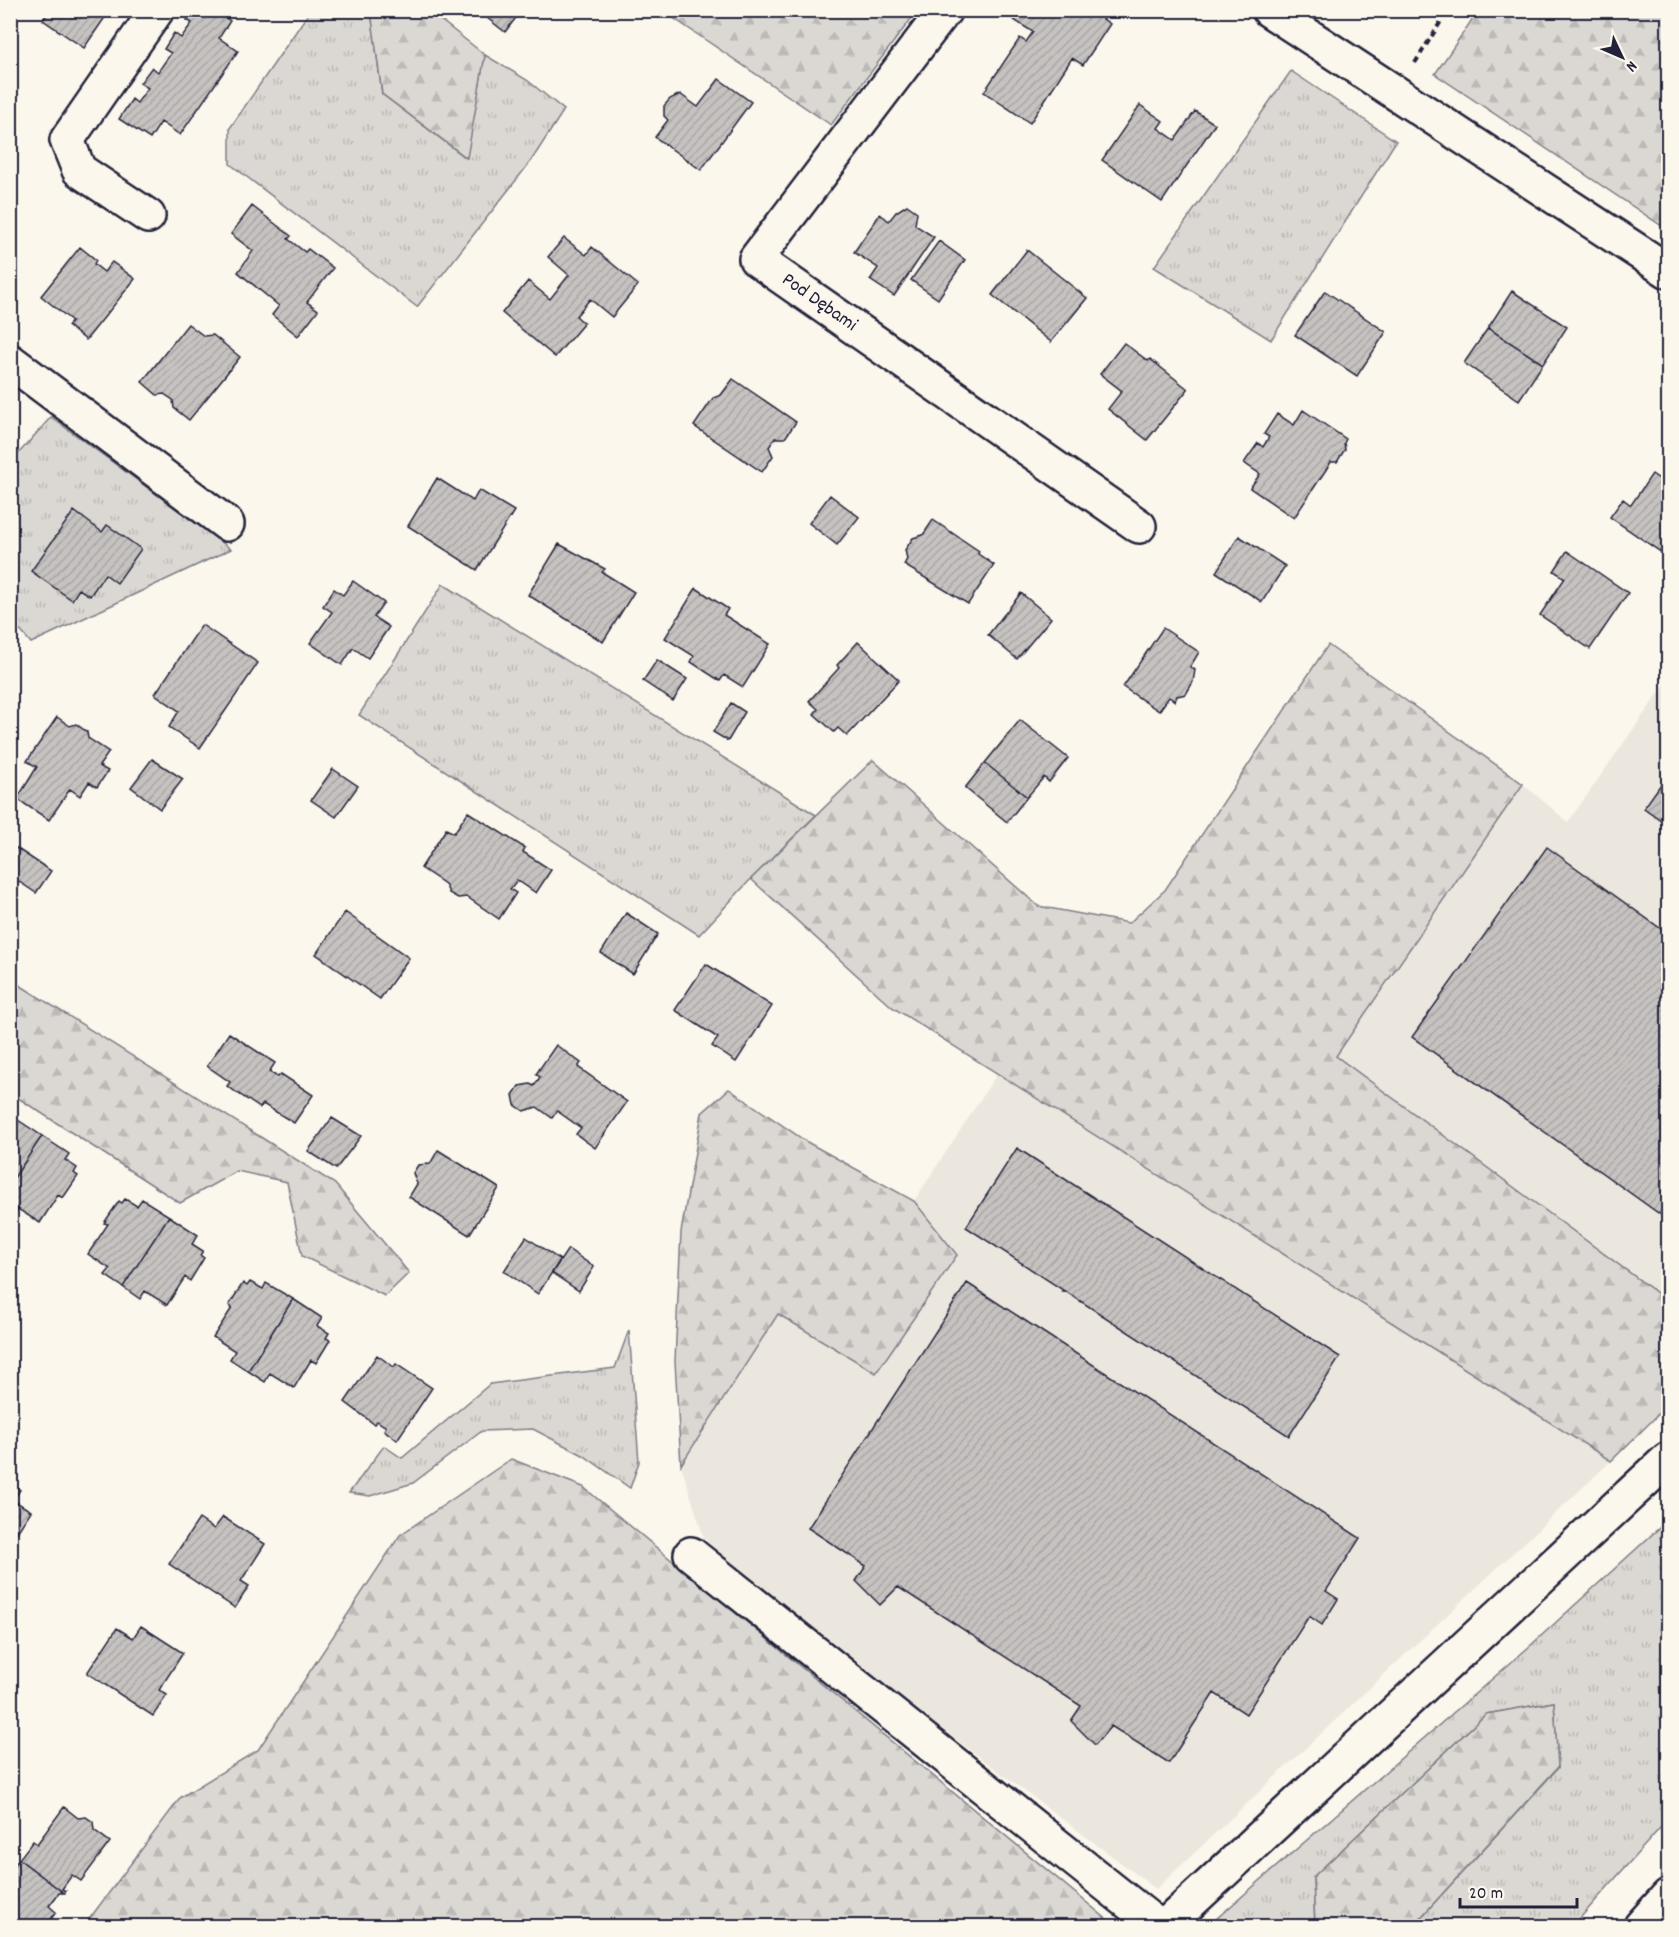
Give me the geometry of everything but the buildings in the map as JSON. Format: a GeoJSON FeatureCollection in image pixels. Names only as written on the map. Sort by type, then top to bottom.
{"type":"FeatureCollection","features":[{"type":"Feature","properties":{"kind":"main road"},"geometry":{"type":"LineString","coordinates":[[148,216],[79,170],[67,140],[156,10]]}},
{"type":"Feature","properties":{"kind":"main road","name":"Pod Dębami"},"geometry":{"type":"LineString","coordinates":[[945,10],[756,259],[1139,526]]}},
{"type":"Feature","properties":{"kind":"main road"},"geometry":{"type":"LineString","coordinates":[[1269,10],[1668,271]]}},
{"type":"Feature","properties":{"kind":"main road"},"geometry":{"type":"LineString","coordinates":[[10,361],[227,524]]}},
{"type":"Feature","properties":{"kind":"main road"},"geometry":{"type":"LineString","coordinates":[[1165,1926],[1668,1459]]}},
{"type":"Feature","properties":{"kind":"main road"},"geometry":{"type":"LineString","coordinates":[[691,1554],[1158,1926]]}},
{"type":"Feature","properties":{"kind":"main road"},"geometry":{"type":"LineString","coordinates":[[1641,1926],[1668,1896]]}},
{"type":"Feature","properties":{"kind":"path"},"geometry":{"type":"LineString","coordinates":[[1396,94],[1448,10]]}},
{"type":"Feature","properties":{"kind":"shaded area"},"geometry":{"type":"Polygon","coordinates":[[[1668,680],[1668,1301],[1336,1056],[1523,784],[1568,822],[1668,680]]]}},
{"type":"Feature","properties":{"kind":"shaded area"},"geometry":{"type":"Polygon","coordinates":[[[997,1074],[1611,1461],[1156,1889],[764,1596],[704,1538],[681,1465],[778,1314],[875,1372],[957,1256],[914,1201],[997,1074]]]}},
{"type":"Feature","properties":{"kind":"green space"},"geometry":{"type":"Polygon","coordinates":[[[310,11],[371,11],[382,94],[466,158],[485,55],[527,80],[564,110],[531,161],[417,307],[230,164],[230,128],[310,11]]]}},
{"type":"Feature","properties":{"kind":"green space"},"geometry":{"type":"Polygon","coordinates":[[[371,11],[429,11],[485,55],[467,158],[382,94],[371,11]]]}},
{"type":"Feature","properties":{"kind":"green space"},"geometry":{"type":"Polygon","coordinates":[[[663,11],[917,11],[831,125],[663,11]]]}},
{"type":"Feature","properties":{"kind":"green space"},"geometry":{"type":"Polygon","coordinates":[[[1478,11],[1668,11],[1668,230],[1435,74],[1478,11]]]}},
{"type":"Feature","properties":{"kind":"green space"},"geometry":{"type":"Polygon","coordinates":[[[1291,71],[1396,141],[1271,340],[1154,267],[1291,71]]]}},
{"type":"Feature","properties":{"kind":"green space"},"geometry":{"type":"Polygon","coordinates":[[[51,417],[231,549],[31,643],[11,620],[10,463],[51,417]]]}},
{"type":"Feature","properties":{"kind":"green space"},"geometry":{"type":"Polygon","coordinates":[[[443,584],[816,815],[751,879],[699,935],[359,715],[443,584]]]}},
{"type":"Feature","properties":{"kind":"green space"},"geometry":{"type":"Polygon","coordinates":[[[1328,645],[1523,784],[1336,1056],[1668,1301],[1668,1405],[1611,1461],[892,1007],[751,879],[873,760],[1038,906],[1129,923],[1165,890],[1328,645]]]}},
{"type":"Feature","properties":{"kind":"green space"},"geometry":{"type":"Polygon","coordinates":[[[10,979],[335,1184],[409,1273],[385,1296],[302,1256],[287,1182],[237,1171],[180,1203],[12,1094],[10,979]]]}},
{"type":"Feature","properties":{"kind":"green space"},"geometry":{"type":"Polygon","coordinates":[[[729,1089],[807,1142],[914,1201],[957,1255],[876,1373],[778,1314],[681,1465],[675,1361],[681,1232],[702,1113],[729,1089]]]}},
{"type":"Feature","properties":{"kind":"green space"},"geometry":{"type":"Polygon","coordinates":[[[629,1330],[639,1462],[630,1488],[583,1455],[533,1429],[482,1431],[413,1483],[370,1496],[349,1493],[384,1446],[402,1458],[490,1384],[615,1368],[629,1330]]]}},
{"type":"Feature","properties":{"kind":"green space"},"geometry":{"type":"Polygon","coordinates":[[[511,1459],[583,1487],[1115,1926],[84,1926],[181,1797],[258,1750],[400,1535],[511,1459]]]}},
{"type":"Feature","properties":{"kind":"green space"},"geometry":{"type":"Polygon","coordinates":[[[1668,1520],[1668,1819],[1573,1926],[1413,1926],[1558,1768],[1554,1702],[1486,1714],[1313,1877],[1315,1926],[1208,1926],[1530,1646],[1668,1520]]]}},
{"type":"Feature","properties":{"kind":"green space"},"geometry":{"type":"Polygon","coordinates":[[[1554,1702],[1558,1767],[1413,1926],[1315,1926],[1313,1877],[1486,1714],[1554,1702]]]}}]}
